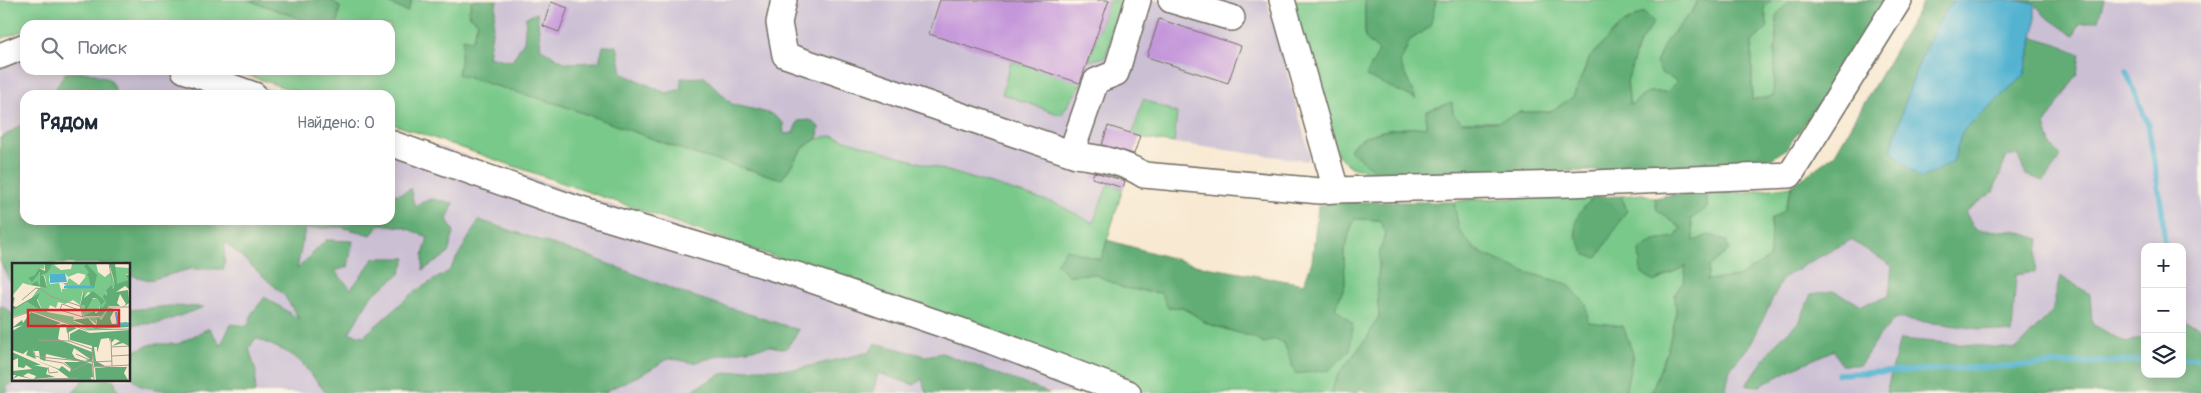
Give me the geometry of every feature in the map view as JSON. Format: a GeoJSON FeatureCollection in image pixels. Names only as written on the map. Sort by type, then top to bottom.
{"type":"FeatureCollection","features":[{"type":"Feature","properties":{"kind":"lane"},"geometry":{"type":"LineString","coordinates":[[784,0],[779,23],[785,55],[1076,155],[1098,157],[1130,166],[1144,175],[1320,191],[1790,175],[1899,0]]}},
{"type":"Feature","properties":{"kind":"lane"},"geometry":{"type":"LineString","coordinates":[[1076,155],[1076,138],[1096,81],[1116,73],[1138,0]]}},
{"type":"Feature","properties":{"kind":"lane"},"geometry":{"type":"LineString","coordinates":[[1171,0],[1232,18]]}},
{"type":"Feature","properties":{"kind":"lane"},"geometry":{"type":"LineString","coordinates":[[1282,0],[1336,190]]}},
{"type":"Feature","properties":{"kind":"lane"},"geometry":{"type":"LineString","coordinates":[[0,56],[20,48]]}},
{"type":"Feature","properties":{"kind":"lane"},"geometry":{"type":"LineString","coordinates":[[198,75],[240,90]]}},
{"type":"Feature","properties":{"kind":"lane"},"geometry":{"type":"LineString","coordinates":[[395,145],[574,208],[845,291],[991,341],[1128,393]]}},
{"type":"Feature","properties":{"kind":"shaded area"},"geometry":{"type":"Polygon","coordinates":[[[485,0],[1267,0],[1310,156],[1307,161],[1145,139],[1140,136],[1101,260],[465,65],[485,0]]]}},
{"type":"Feature","properties":{"kind":"shaded area"},"geometry":{"type":"Polygon","coordinates":[[[1923,0],[2120,0],[2201,3],[2201,393],[1687,393],[1787,248],[1854,119],[1923,0]]]}},
{"type":"Feature","properties":{"kind":"shaded area"},"geometry":{"type":"Polygon","coordinates":[[[20,39],[20,75],[229,75],[273,90],[20,90],[20,225],[395,225],[395,132],[1171,393],[0,393],[0,46],[20,39]]]}},
{"type":"Feature","properties":{"kind":"green space"},"geometry":{"type":"Polygon","coordinates":[[[0,0],[248,0],[305,20],[20,20],[20,32],[0,39],[0,0]]]}},
{"type":"Feature","properties":{"kind":"green space"},"geometry":{"type":"Polygon","coordinates":[[[248,0],[331,0],[340,7],[338,20],[305,20],[248,0]]]}},
{"type":"Feature","properties":{"kind":"green space"},"geometry":{"type":"Polygon","coordinates":[[[331,0],[383,0],[407,12],[412,0],[472,0],[468,14],[478,22],[472,41],[464,38],[459,75],[561,105],[694,154],[782,179],[802,150],[814,141],[832,136],[1057,204],[1093,223],[1108,184],[1123,188],[1101,260],[1056,263],[1068,275],[1094,274],[1123,288],[1161,293],[1208,324],[1253,337],[1264,343],[1275,338],[1284,343],[1335,309],[1345,285],[1344,250],[1354,219],[1379,220],[1386,233],[1380,250],[1377,291],[1379,316],[1367,338],[1337,376],[1331,393],[1152,393],[1025,344],[395,125],[395,90],[291,90],[247,75],[395,75],[395,20],[338,20],[340,7],[331,0]]]}},
{"type":"Feature","properties":{"kind":"green space"},"geometry":{"type":"Polygon","coordinates":[[[383,0],[412,0],[407,12],[383,0]]]}},
{"type":"Feature","properties":{"kind":"green space"},"geometry":{"type":"Polygon","coordinates":[[[472,0],[497,0],[488,57],[512,61],[524,41],[526,17],[537,13],[541,49],[566,63],[599,62],[603,46],[617,46],[622,73],[666,93],[681,89],[681,78],[705,77],[732,104],[772,114],[783,123],[784,134],[793,133],[798,121],[810,120],[819,127],[818,137],[803,148],[782,179],[694,154],[561,105],[458,75],[463,38],[472,41],[478,22],[468,14],[472,0]]]}},
{"type":"Feature","properties":{"kind":"green space"},"geometry":{"type":"Polygon","coordinates":[[[1109,0],[1124,0],[1105,57],[1089,61],[1109,0]]]}},
{"type":"Feature","properties":{"kind":"green space"},"geometry":{"type":"Polygon","coordinates":[[[1292,0],[1365,0],[1365,38],[1379,51],[1415,99],[1400,63],[1410,40],[1430,27],[1436,0],[1698,0],[1694,9],[1666,41],[1677,81],[1666,92],[1648,92],[1630,106],[1627,82],[1638,45],[1654,22],[1644,12],[1619,26],[1590,57],[1573,97],[1550,112],[1520,112],[1498,122],[1461,122],[1453,113],[1452,102],[1427,127],[1374,133],[1356,143],[1350,150],[1375,171],[1353,168],[1348,165],[1330,143],[1292,0]]]}},
{"type":"Feature","properties":{"kind":"green space"},"geometry":{"type":"Polygon","coordinates":[[[1365,0],[1436,0],[1430,27],[1410,40],[1400,63],[1416,99],[1366,76],[1379,51],[1365,38],[1365,0]]]}},
{"type":"Feature","properties":{"kind":"green space"},"geometry":{"type":"Polygon","coordinates":[[[1698,0],[1772,0],[1764,8],[1768,27],[1752,42],[1752,100],[1773,96],[1777,14],[1791,0],[1886,0],[1837,80],[1786,149],[1761,166],[1415,176],[1375,171],[1349,150],[1364,138],[1384,131],[1426,127],[1426,111],[1452,102],[1453,113],[1462,122],[1498,122],[1520,112],[1550,112],[1573,97],[1590,57],[1619,26],[1644,12],[1654,22],[1638,45],[1627,82],[1630,105],[1648,92],[1666,92],[1677,81],[1661,73],[1656,63],[1666,41],[1694,9],[1698,0]]]}},
{"type":"Feature","properties":{"kind":"green space"},"geometry":{"type":"Polygon","coordinates":[[[1772,0],[1791,0],[1777,14],[1773,97],[1752,100],[1752,42],[1768,27],[1764,8],[1772,0]]]}},
{"type":"Feature","properties":{"kind":"green space"},"geometry":{"type":"Polygon","coordinates":[[[1924,0],[1953,0],[1923,54],[1891,150],[1953,162],[1962,132],[2024,75],[2033,37],[2057,44],[2080,54],[2077,74],[2045,124],[2051,145],[2061,157],[2044,181],[2026,175],[2017,154],[2007,156],[1993,192],[1965,212],[1976,230],[2015,231],[2039,239],[2035,272],[2016,275],[2012,333],[1895,318],[1878,338],[1860,365],[1841,365],[1834,350],[1760,386],[1746,385],[1775,344],[1800,321],[1811,294],[1833,291],[1862,305],[1889,296],[1892,266],[1851,240],[1782,279],[1751,344],[1730,369],[1725,393],[1651,393],[1667,351],[1676,316],[1675,294],[1684,281],[1686,266],[1654,282],[1641,272],[1639,250],[1654,240],[1676,237],[1681,228],[1657,210],[1655,198],[1681,194],[1707,197],[1707,208],[1691,219],[1694,241],[1709,235],[1726,240],[1729,250],[1709,267],[1707,280],[1738,277],[1770,258],[1771,219],[1784,211],[1792,186],[1835,154],[1924,0]]]}},
{"type":"Feature","properties":{"kind":"green space"},"geometry":{"type":"Polygon","coordinates":[[[2015,0],[2104,0],[2098,20],[2079,24],[2074,36],[2045,16],[2035,4],[2015,0]]]}},
{"type":"Feature","properties":{"kind":"green space"},"geometry":{"type":"Polygon","coordinates":[[[1011,61],[1082,83],[1061,115],[1002,94],[1011,61]]]}},
{"type":"Feature","properties":{"kind":"green space"},"geometry":{"type":"Polygon","coordinates":[[[64,75],[98,75],[109,79],[115,90],[55,90],[64,75]]]}},
{"type":"Feature","properties":{"kind":"green space"},"geometry":{"type":"Polygon","coordinates":[[[1143,99],[1177,113],[1174,143],[1145,139],[1133,134],[1143,99]]]}},
{"type":"Feature","properties":{"kind":"green space"},"geometry":{"type":"Polygon","coordinates":[[[20,125],[20,225],[379,225],[371,235],[341,227],[305,229],[297,269],[326,240],[353,241],[348,267],[335,271],[351,289],[374,258],[406,258],[400,274],[371,296],[349,333],[364,336],[414,292],[449,271],[479,220],[591,257],[683,293],[799,330],[786,349],[770,346],[729,353],[693,363],[670,358],[606,391],[606,393],[326,393],[300,361],[289,353],[256,338],[249,348],[256,372],[255,393],[195,392],[148,388],[139,385],[132,375],[130,353],[152,344],[178,344],[209,328],[221,345],[231,324],[248,326],[252,313],[265,297],[299,319],[284,295],[225,242],[224,269],[190,269],[150,280],[130,275],[130,263],[12,263],[12,288],[0,261],[0,139],[20,125]]]}},
{"type":"Feature","properties":{"kind":"green space"},"geometry":{"type":"Polygon","coordinates":[[[1792,186],[1784,211],[1771,219],[1770,258],[1738,277],[1707,280],[1709,267],[1694,242],[1691,219],[1707,208],[1707,197],[1696,193],[1741,193],[1792,186]]]}},
{"type":"Feature","properties":{"kind":"green space"},"geometry":{"type":"Polygon","coordinates":[[[411,189],[414,206],[431,199],[454,203],[447,219],[454,232],[448,254],[423,270],[423,256],[428,237],[403,227],[388,225],[395,225],[395,193],[397,195],[411,189]]]}},
{"type":"Feature","properties":{"kind":"green space"},"geometry":{"type":"Polygon","coordinates":[[[1643,194],[1655,198],[1657,210],[1681,228],[1676,237],[1654,240],[1654,281],[1686,266],[1684,281],[1675,294],[1676,316],[1667,351],[1651,393],[1625,393],[1633,354],[1623,326],[1588,322],[1568,284],[1506,265],[1476,249],[1465,240],[1458,229],[1454,202],[1474,199],[1594,197],[1583,208],[1575,236],[1596,258],[1627,210],[1621,196],[1643,194]]]}},
{"type":"Feature","properties":{"kind":"green space"},"geometry":{"type":"Polygon","coordinates":[[[1621,196],[1627,210],[1597,258],[1585,255],[1576,230],[1577,218],[1581,211],[1594,197],[1621,196]]]}},
{"type":"Feature","properties":{"kind":"green space"},"geometry":{"type":"Polygon","coordinates":[[[1333,202],[1454,202],[1459,230],[1476,251],[1528,273],[1568,284],[1586,304],[1588,322],[1623,326],[1633,354],[1625,393],[1369,393],[1360,389],[1358,393],[1331,393],[1337,376],[1367,338],[1379,316],[1377,291],[1380,250],[1386,233],[1379,220],[1354,219],[1344,250],[1345,285],[1335,308],[1353,324],[1350,350],[1329,370],[1295,374],[1284,343],[1275,339],[1264,343],[1253,337],[1208,324],[1183,307],[1168,308],[1161,293],[1123,288],[1094,274],[1068,275],[1056,263],[1066,249],[1101,260],[1107,240],[1200,266],[1304,284],[1312,261],[1318,206],[1333,202]]]}},
{"type":"Feature","properties":{"kind":"green space"},"geometry":{"type":"Polygon","coordinates":[[[2060,276],[2090,294],[2092,324],[2126,343],[2141,337],[2141,378],[2186,378],[2186,322],[2201,327],[2201,393],[1886,393],[1900,339],[2016,349],[2052,312],[2060,276]]]}},
{"type":"Feature","properties":{"kind":"green space"},"geometry":{"type":"Polygon","coordinates":[[[3,306],[12,313],[12,380],[20,380],[7,386],[7,393],[0,393],[0,307],[3,306]]]}},
{"type":"Feature","properties":{"kind":"green space"},"geometry":{"type":"Polygon","coordinates":[[[170,306],[204,307],[160,323],[130,325],[130,310],[170,306]]]}},
{"type":"Feature","properties":{"kind":"green space"},"geometry":{"type":"Polygon","coordinates":[[[875,343],[926,356],[942,353],[1049,393],[926,393],[922,379],[914,385],[878,373],[873,393],[686,393],[722,374],[756,369],[797,369],[870,352],[875,343]]]}},
{"type":"Feature","properties":{"kind":"green space"},"geometry":{"type":"Polygon","coordinates":[[[83,380],[114,380],[117,390],[122,393],[73,393],[83,380]]]}},
{"type":"Feature","properties":{"kind":"water"},"geometry":{"type":"Polygon","coordinates":[[[1953,0],[2015,0],[2035,4],[2035,29],[2024,75],[1962,132],[1953,162],[1920,179],[1891,150],[1923,54],[1953,0]]]}},
{"type":"Feature","properties":{"kind":"building"},"geometry":{"type":"Polygon","coordinates":[[[940,0],[1109,0],[1080,83],[929,34],[940,0]]]}},
{"type":"Feature","properties":{"kind":"building"},"geometry":{"type":"Polygon","coordinates":[[[551,2],[568,8],[559,32],[543,26],[551,2]]]}},
{"type":"Feature","properties":{"kind":"building"},"geometry":{"type":"Polygon","coordinates":[[[1159,19],[1241,46],[1228,83],[1147,57],[1159,19]]]}},
{"type":"Feature","properties":{"kind":"building"},"geometry":{"type":"Polygon","coordinates":[[[1108,126],[1140,136],[1134,154],[1102,145],[1108,126]]]}},
{"type":"Feature","properties":{"kind":"building"},"geometry":{"type":"Polygon","coordinates":[[[1094,172],[1125,181],[1123,188],[1092,178],[1094,172]]]}},
{"type":"Feature","properties":{"kind":"waterway"},"geometry":{"type":"LineString","coordinates":[[2126,71],[2148,124],[2162,210],[2165,243]]}},
{"type":"Feature","properties":{"kind":"waterway"},"geometry":{"type":"LineString","coordinates":[[2186,358],[2201,358]]}},
{"type":"Feature","properties":{"kind":"waterway"},"geometry":{"type":"LineString","coordinates":[[1838,374],[2141,360]]}}]}
